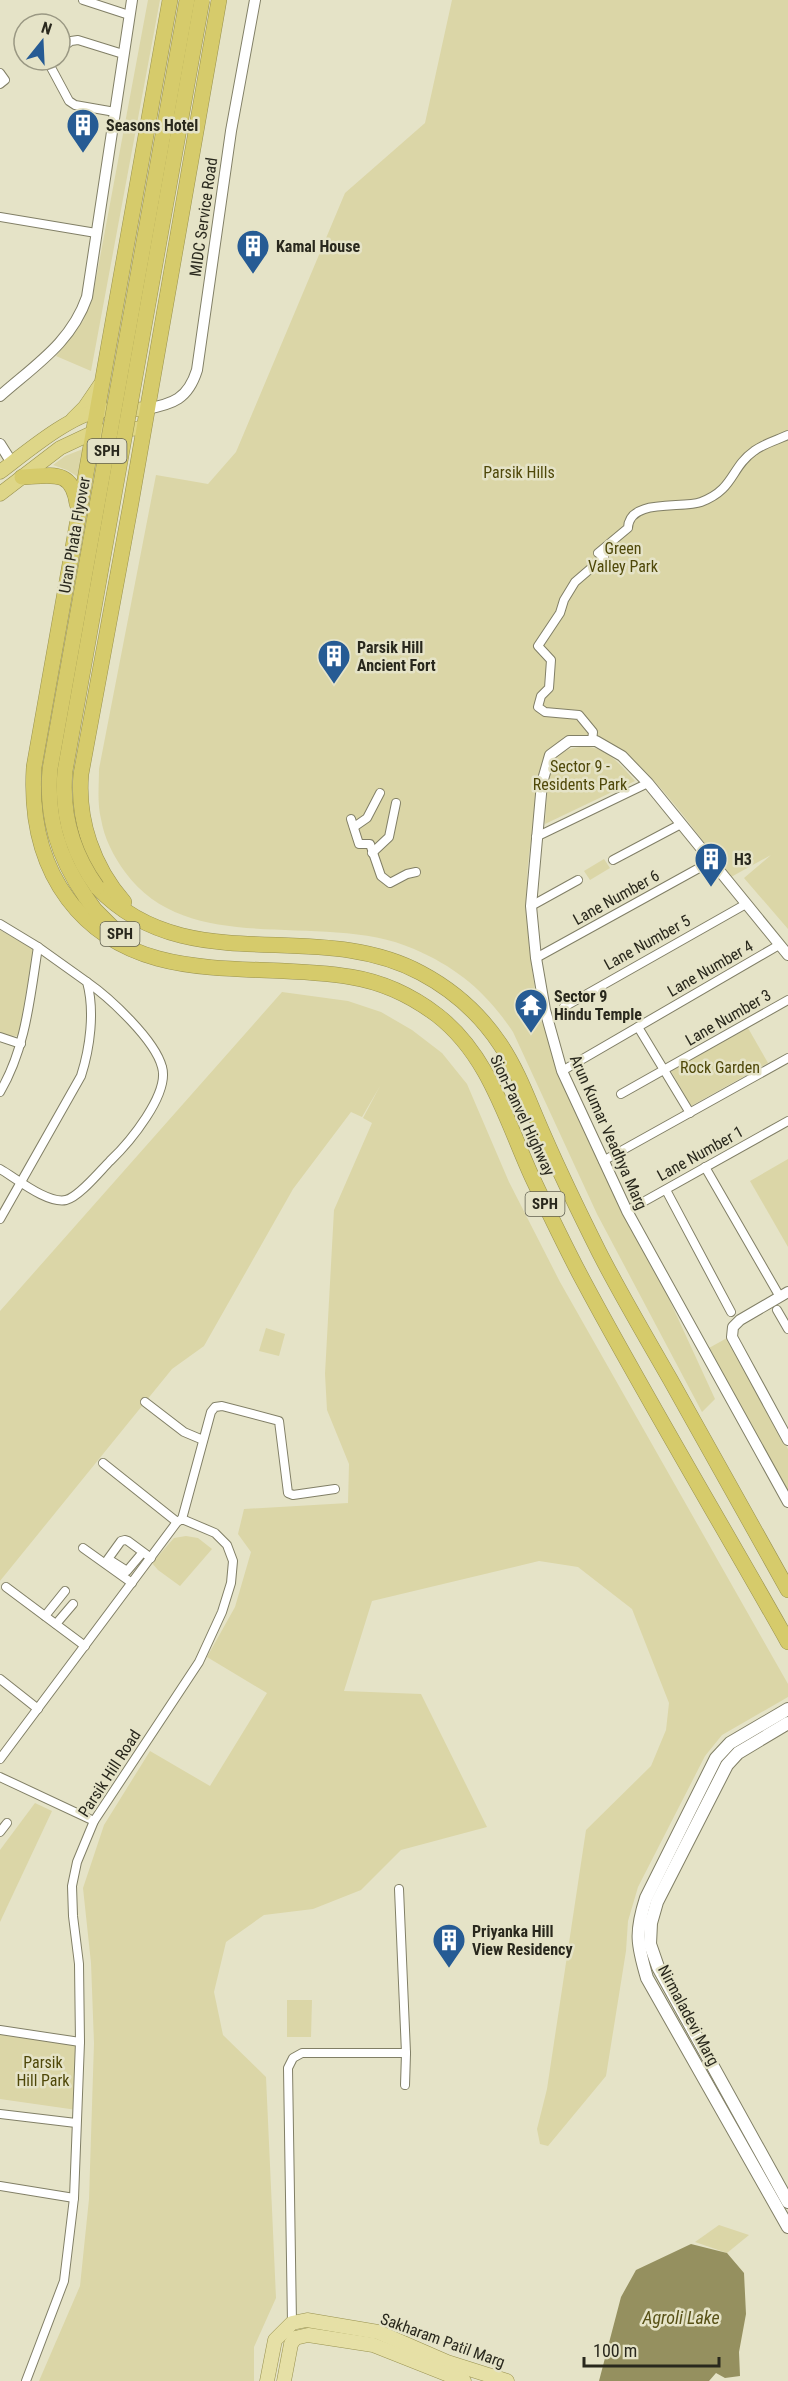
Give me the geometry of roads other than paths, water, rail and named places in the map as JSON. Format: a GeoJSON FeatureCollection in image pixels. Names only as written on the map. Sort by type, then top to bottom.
{"type":"FeatureCollection","features":[{"type":"Feature","properties":{"kind":"highway"},"geometry":{"type":"LineString","coordinates":[[165,960],[147,955],[115,940],[73,905],[52,875],[39,841],[33,804],[34,767],[170,0]]}},
{"type":"Feature","properties":{"kind":"highway","name":"Uran Phata Flyover"},"geometry":{"type":"LineString","coordinates":[[174,935],[159,930],[91,892],[67,868],[55,836],[49,803],[50,770],[187,0]]}},
{"type":"Feature","properties":{"kind":"highway","name":"Uran Phata Flyover"},"geometry":{"type":"LineString","coordinates":[[165,960],[142,948],[107,923],[91,892],[69,832],[64,802],[65,771],[202,0]]}},
{"type":"Feature","properties":{"kind":"highway"},"geometry":{"type":"LineString","coordinates":[[174,935],[135,912],[107,881],[87,835],[80,801],[81,774],[219,0]]}},
{"type":"Feature","properties":{"kind":"highway"},"geometry":{"type":"LineString","coordinates":[[0,472],[74,418],[85,407],[103,380]]}},
{"type":"Feature","properties":{"kind":"highway"},"geometry":{"type":"LineString","coordinates":[[51,433],[97,411],[146,409]]}},
{"type":"Feature","properties":{"kind":"highway"},"geometry":{"type":"LineString","coordinates":[[0,494],[60,448],[94,432],[143,429]]}},
{"type":"Feature","properties":{"kind":"highway"},"geometry":{"type":"LineString","coordinates":[[22,477],[52,476],[68,480],[75,490],[79,516]]}},
{"type":"Feature","properties":{"kind":"highway","name":"Sion-Panvel Highway"},"geometry":{"type":"LineString","coordinates":[[174,935],[203,940],[338,948],[381,956],[411,968],[439,984],[473,1011],[488,1027],[512,1063],[556,1165],[608,1270],[788,1590]]}},
{"type":"Feature","properties":{"kind":"highway","name":"Sion-Panvel Highway"},"geometry":{"type":"LineString","coordinates":[[165,960],[200,967],[336,975],[373,982],[391,988],[424,1006],[440,1017],[466,1044],[488,1075],[532,1177],[585,1284],[788,1642]]}},
{"type":"Feature","properties":{"kind":"main road","name":"Nirmaladevi Marg"},"geometry":{"type":"LineString","coordinates":[[788,1709],[730,1743],[727,1755],[657,1902],[651,1923],[650,1944],[667,1986],[788,2202]]}},
{"type":"Feature","properties":{"kind":"main road","name":"Nirmaladevi Marg"},"geometry":{"type":"LineString","coordinates":[[788,1723],[738,1753],[716,1758],[646,1898],[639,1920],[638,1946],[647,1978],[788,2228]]}},
{"type":"Feature","properties":{"kind":"main road","name":"Sakharam Patil Marg"},"geometry":{"type":"LineString","coordinates":[[292,2323],[307,2320],[378,2332],[447,2362],[507,2381]]}},
{"type":"Feature","properties":{"kind":"main road"},"geometry":{"type":"LineString","coordinates":[[267,2381],[275,2340],[292,2323]]}},
{"type":"Feature","properties":{"kind":"main road","name":"Sakharam Patil Marg"},"geometry":{"type":"LineString","coordinates":[[284,2381],[291,2344],[295,2338],[308,2335],[373,2345],[464,2381]]}},
{"type":"Feature","properties":{"kind":"street"},"geometry":{"type":"LineString","coordinates":[[83,0],[129,15]]}},
{"type":"Feature","properties":{"kind":"street"},"geometry":{"type":"LineString","coordinates":[[0,396],[65,339],[72,330],[87,297],[132,0]]}},
{"type":"Feature","properties":{"kind":"street","name":"MIDC Service Road"},"geometry":{"type":"LineString","coordinates":[[146,409],[165,405],[185,394],[191,387],[197,370],[231,131],[255,0]]}},
{"type":"Feature","properties":{"kind":"street"},"geometry":{"type":"LineString","coordinates":[[72,41],[78,40],[123,54]]}},
{"type":"Feature","properties":{"kind":"street"},"geometry":{"type":"LineString","coordinates":[[53,72],[69,101],[75,105],[115,112]]}},
{"type":"Feature","properties":{"kind":"street"},"geometry":{"type":"LineString","coordinates":[[0,73],[5,80],[0,84]]}},
{"type":"Feature","properties":{"kind":"street"},"geometry":{"type":"LineString","coordinates":[[0,217],[96,233]]}},
{"type":"Feature","properties":{"kind":"street"},"geometry":{"type":"LineString","coordinates":[[143,429],[165,405]]}},
{"type":"Feature","properties":{"kind":"street"},"geometry":{"type":"LineString","coordinates":[[788,435],[755,450],[744,460],[726,488],[712,498],[698,503],[655,506],[634,515],[628,523],[628,528],[598,553],[604,557],[598,565],[575,582],[564,600],[560,614],[538,646],[551,660],[549,688],[541,696],[538,707],[545,712],[579,715],[593,732],[592,741],[622,756],[648,783],[788,955]]}},
{"type":"Feature","properties":{"kind":"street"},"geometry":{"type":"LineString","coordinates":[[0,444],[12,463]]}},
{"type":"Feature","properties":{"kind":"street","name":"Arun Kumar Veadhya Marg"},"geometry":{"type":"LineString","coordinates":[[592,741],[569,741],[550,755],[542,783],[531,906],[536,958],[545,1010],[562,1071],[627,1211],[788,1502]]}},
{"type":"Feature","properties":{"kind":"street"},"geometry":{"type":"LineString","coordinates":[[536,837],[648,783]]}},
{"type":"Feature","properties":{"kind":"street"},"geometry":{"type":"LineString","coordinates":[[380,793],[367,818],[352,823],[359,844],[370,844],[381,876],[390,883],[416,872]]}},
{"type":"Feature","properties":{"kind":"street"},"geometry":{"type":"LineString","coordinates":[[372,853],[389,837],[396,803]]}},
{"type":"Feature","properties":{"kind":"street"},"geometry":{"type":"LineString","coordinates":[[613,860],[681,824]]}},
{"type":"Feature","properties":{"kind":"street","name":"Lane Number 6"},"geometry":{"type":"LineString","coordinates":[[536,958],[710,862]]}},
{"type":"Feature","properties":{"kind":"street"},"geometry":{"type":"LineString","coordinates":[[531,906],[578,880]]}},
{"type":"Feature","properties":{"kind":"street","name":"Lane Number 5"},"geometry":{"type":"LineString","coordinates":[[564,1007],[746,904]]}},
{"type":"Feature","properties":{"kind":"street"},"geometry":{"type":"LineString","coordinates":[[0,924],[38,947],[103,994],[149,1042],[163,1068],[163,1083],[144,1120],[120,1152],[75,1195],[65,1200],[43,1196],[0,1169]]}},
{"type":"Feature","properties":{"kind":"street","name":"Lane Number 4"},"geometry":{"type":"LineString","coordinates":[[562,1071],[779,945]]}},
{"type":"Feature","properties":{"kind":"street"},"geometry":{"type":"LineString","coordinates":[[0,1092],[12,1071],[21,1044],[38,947]]}},
{"type":"Feature","properties":{"kind":"street"},"geometry":{"type":"LineString","coordinates":[[0,1219],[81,1077],[92,1007],[87,982]]}},
{"type":"Feature","properties":{"kind":"street","name":"Lane Number 3"},"geometry":{"type":"LineString","coordinates":[[621,1095],[788,1000]]}},
{"type":"Feature","properties":{"kind":"street"},"geometry":{"type":"LineString","coordinates":[[638,1027],[690,1113]]}},
{"type":"Feature","properties":{"kind":"street"},"geometry":{"type":"LineString","coordinates":[[0,1037],[21,1044]]}},
{"type":"Feature","properties":{"kind":"street"},"geometry":{"type":"LineString","coordinates":[[603,1161],[788,1058]]}},
{"type":"Feature","properties":{"kind":"street","name":"Lane Number 1"},"geometry":{"type":"LineString","coordinates":[[627,1211],[788,1121]]}},
{"type":"Feature","properties":{"kind":"street"},"geometry":{"type":"LineString","coordinates":[[705,1167],[784,1294],[740,1320],[733,1327],[732,1336],[787,1438]]}},
{"type":"Feature","properties":{"kind":"street"},"geometry":{"type":"LineString","coordinates":[[666,1190],[731,1312]]}},
{"type":"Feature","properties":{"kind":"street"},"geometry":{"type":"LineString","coordinates":[[777,1310],[788,1329]]}},
{"type":"Feature","properties":{"kind":"street"},"geometry":{"type":"LineString","coordinates":[[145,1402],[184,1432],[203,1440]]}},
{"type":"Feature","properties":{"kind":"street"},"geometry":{"type":"LineString","coordinates":[[83,1548],[127,1571],[147,1555],[180,1521],[211,1412],[215,1407],[279,1421],[288,1493],[293,1495],[335,1489]]}},
{"type":"Feature","properties":{"kind":"street","name":"Parsik Hill Road"},"geometry":{"type":"LineString","coordinates":[[26,2381],[64,2281],[74,2198],[80,2042],[80,1964],[73,1916],[72,1886],[77,1862],[94,1821],[199,1662],[222,1612],[231,1583],[233,1561],[227,1545],[215,1533],[180,1521],[103,1462]]}},
{"type":"Feature","properties":{"kind":"street"},"geometry":{"type":"LineString","coordinates":[[106,1561],[121,1541],[125,1540],[147,1555]]}},
{"type":"Feature","properties":{"kind":"street"},"geometry":{"type":"LineString","coordinates":[[0,1759],[132,1583],[147,1555]]}},
{"type":"Feature","properties":{"kind":"street"},"geometry":{"type":"LineString","coordinates":[[106,1561],[132,1583]]}},
{"type":"Feature","properties":{"kind":"street"},"geometry":{"type":"LineString","coordinates":[[6,1587],[85,1646]]}},
{"type":"Feature","properties":{"kind":"street"},"geometry":{"type":"LineString","coordinates":[[46,1615],[65,1591]]}},
{"type":"Feature","properties":{"kind":"street"},"geometry":{"type":"LineString","coordinates":[[57,1623],[73,1604]]}},
{"type":"Feature","properties":{"kind":"street"},"geometry":{"type":"LineString","coordinates":[[0,1679],[38,1709]]}},
{"type":"Feature","properties":{"kind":"street"},"geometry":{"type":"LineString","coordinates":[[0,1777],[94,1821]]}},
{"type":"Feature","properties":{"kind":"street"},"geometry":{"type":"LineString","coordinates":[[0,1832],[7,1823]]}},
{"type":"Feature","properties":{"kind":"street"},"geometry":{"type":"LineString","coordinates":[[399,1889],[406,2053],[405,2085]]}},
{"type":"Feature","properties":{"kind":"street"},"geometry":{"type":"LineString","coordinates":[[0,2030],[80,2042]]}},
{"type":"Feature","properties":{"kind":"street"},"geometry":{"type":"LineString","coordinates":[[292,2323],[288,2068],[293,2058],[302,2053],[406,2053]]}},
{"type":"Feature","properties":{"kind":"street"},"geometry":{"type":"LineString","coordinates":[[0,2114],[76,2123]]}},
{"type":"Feature","properties":{"kind":"street"},"geometry":{"type":"LineString","coordinates":[[0,2186],[74,2198]]}},
{"type":"Feature","properties":{"kind":"water","name":"Agroli Lake"},"geometry":{"type":"Polygon","coordinates":[[[691,2244],[727,2253],[744,2273],[746,2314],[739,2352],[740,2376],[725,2378],[716,2373],[709,2381],[599,2381],[621,2297],[636,2270],[691,2244]]]}},
{"type":"Feature","properties":{"kind":"place","name":"Seasons Hotel"},"geometry":{"type":"Point","coordinates":[83,154]}},
{"type":"Feature","properties":{"kind":"place","name":"Kamal House"},"geometry":{"type":"Point","coordinates":[253,275]}},
{"type":"Feature","properties":{"kind":"place","name":"Parsik Hill Ancient Fort"},"geometry":{"type":"Point","coordinates":[334,685]}},
{"type":"Feature","properties":{"kind":"place","name":"H3"},"geometry":{"type":"Point","coordinates":[711,888]}},
{"type":"Feature","properties":{"kind":"place","name":"Sector 9 Hindu Temple"},"geometry":{"type":"Point","coordinates":[531,1034]}},
{"type":"Feature","properties":{"kind":"place","name":"Priyanka Hill View Residency"},"geometry":{"type":"Point","coordinates":[449,1969]}},
{"type":"Feature","properties":{"kind":"park label","name":"Parsik Hills"},"geometry":{"type":"Point","coordinates":[519,472]}},
{"type":"Feature","properties":{"kind":"park label","name":"Green Valley Park"},"geometry":{"type":"Point","coordinates":[623,557]}},
{"type":"Feature","properties":{"kind":"park label","name":"Sector 9 - Residents Park"},"geometry":{"type":"Point","coordinates":[580,775]}},
{"type":"Feature","properties":{"kind":"park label","name":"Rock Garden"},"geometry":{"type":"Point","coordinates":[720,1067]}},
{"type":"Feature","properties":{"kind":"park label","name":"Parsik Hill Park"},"geometry":{"type":"Point","coordinates":[43,2071]}}]}
